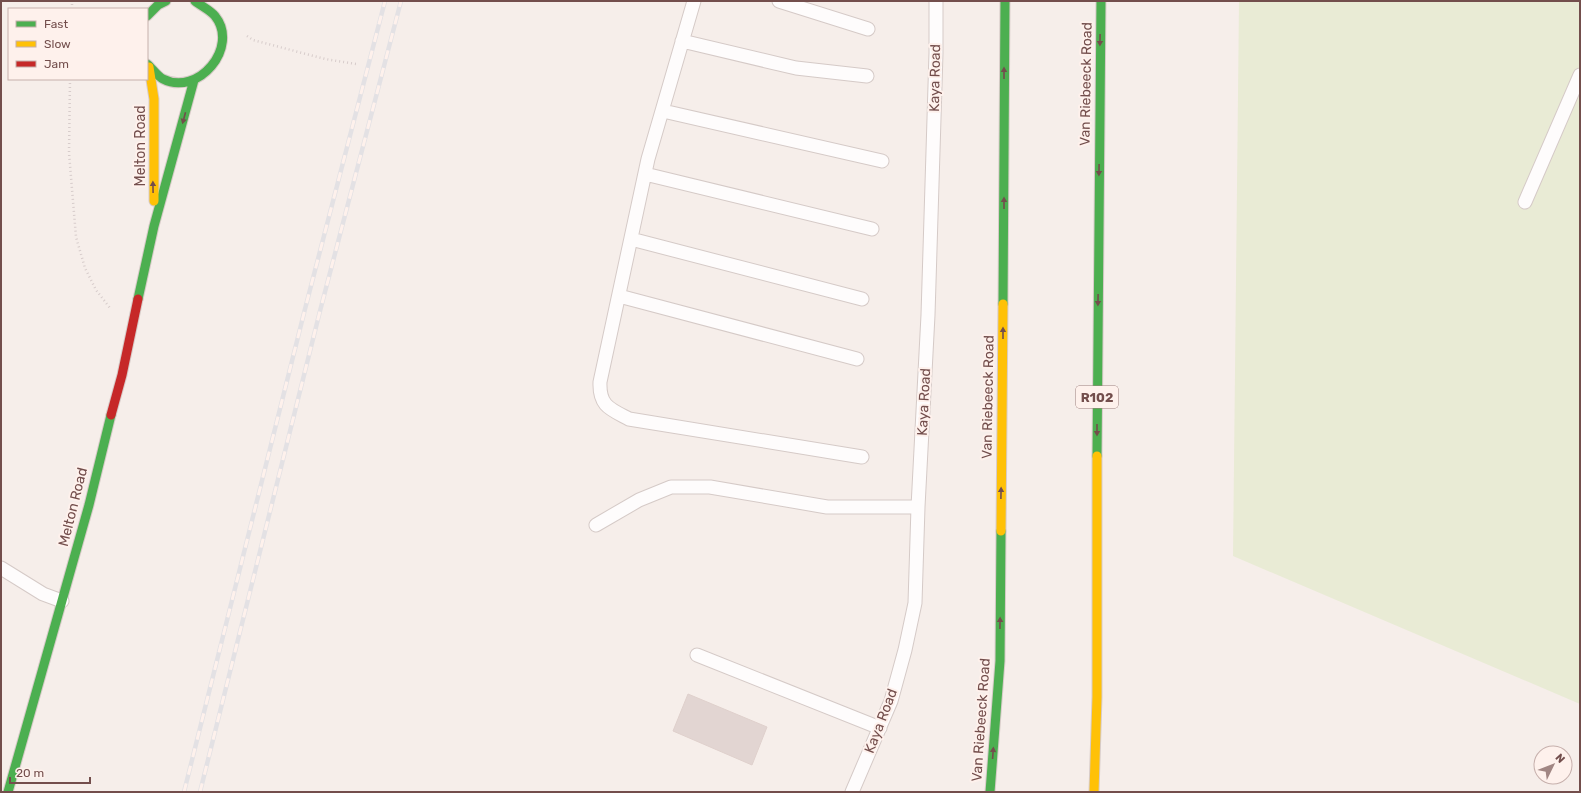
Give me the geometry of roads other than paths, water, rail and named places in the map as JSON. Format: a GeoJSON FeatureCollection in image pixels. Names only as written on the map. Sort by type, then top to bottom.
{"type":"FeatureCollection","features":[{"type":"Feature","properties":{"kind":"main road"},"geometry":{"type":"LineString","coordinates":[[148,15],[158,5],[166,1]]}},
{"type":"Feature","properties":{"kind":"main road"},"geometry":{"type":"LineString","coordinates":[[148,66],[158,76],[169,80],[182,82],[194,80],[212,68],[221,52],[222,37],[220,27],[211,11],[195,1]]}},
{"type":"Feature","properties":{"kind":"main road"},"geometry":{"type":"LineString","coordinates":[[211,11],[213,1]]}},
{"type":"Feature","properties":{"kind":"main road","name":"Van Riebeeck Road"},"geometry":{"type":"LineString","coordinates":[[990,792],[1000,661],[1005,1]]}},
{"type":"Feature","properties":{"kind":"main road","name":"Van Riebeeck Road"},"geometry":{"type":"LineString","coordinates":[[1094,792],[1097,697],[1097,411],[1100,1]]}},
{"type":"Feature","properties":{"kind":"main road","name":"Melton Road"},"geometry":{"type":"LineString","coordinates":[[148,66],[154,99],[152,139],[154,226]]}},
{"type":"Feature","properties":{"kind":"main road","name":"Melton Road"},"geometry":{"type":"LineString","coordinates":[[8,792],[89,505],[106,432],[122,376],[154,226],[194,80]]}},
{"type":"Feature","properties":{"kind":"lane"},"geometry":{"type":"LineString","coordinates":[[694,1],[645,174],[600,382],[599,394],[602,402],[611,410],[629,419],[862,457]]}},
{"type":"Feature","properties":{"kind":"lane"},"geometry":{"type":"LineString","coordinates":[[779,1],[868,29]]}},
{"type":"Feature","properties":{"kind":"lane","name":"Kaya Road"},"geometry":{"type":"LineString","coordinates":[[852,792],[891,701],[905,650],[915,603],[918,507],[928,315],[936,53],[936,1]]}},
{"type":"Feature","properties":{"kind":"lane"},"geometry":{"type":"LineString","coordinates":[[682,41],[796,68],[867,76]]}},
{"type":"Feature","properties":{"kind":"lane"},"geometry":{"type":"LineString","coordinates":[[1526,202],[1580,75]]}},
{"type":"Feature","properties":{"kind":"lane"},"geometry":{"type":"LineString","coordinates":[[662,111],[882,161]]}},
{"type":"Feature","properties":{"kind":"lane"},"geometry":{"type":"LineString","coordinates":[[645,174],[872,229]]}},
{"type":"Feature","properties":{"kind":"lane"},"geometry":{"type":"LineString","coordinates":[[631,239],[862,299]]}},
{"type":"Feature","properties":{"kind":"lane"},"geometry":{"type":"LineString","coordinates":[[619,296],[857,359]]}},
{"type":"Feature","properties":{"kind":"lane"},"geometry":{"type":"LineString","coordinates":[[596,525],[639,500],[671,487],[710,486],[827,507],[918,507]]}},
{"type":"Feature","properties":{"kind":"lane"},"geometry":{"type":"LineString","coordinates":[[1,568],[43,594],[62,600]]}},
{"type":"Feature","properties":{"kind":"lane"},"geometry":{"type":"LineString","coordinates":[[697,656],[880,728]]}},
{"type":"Feature","properties":{"kind":"railway"},"geometry":{"type":"LineString","coordinates":[[184,792],[305,309],[385,1]]}},
{"type":"Feature","properties":{"kind":"railway"},"geometry":{"type":"LineString","coordinates":[[200,792],[320,311],[401,1]]}}]}
